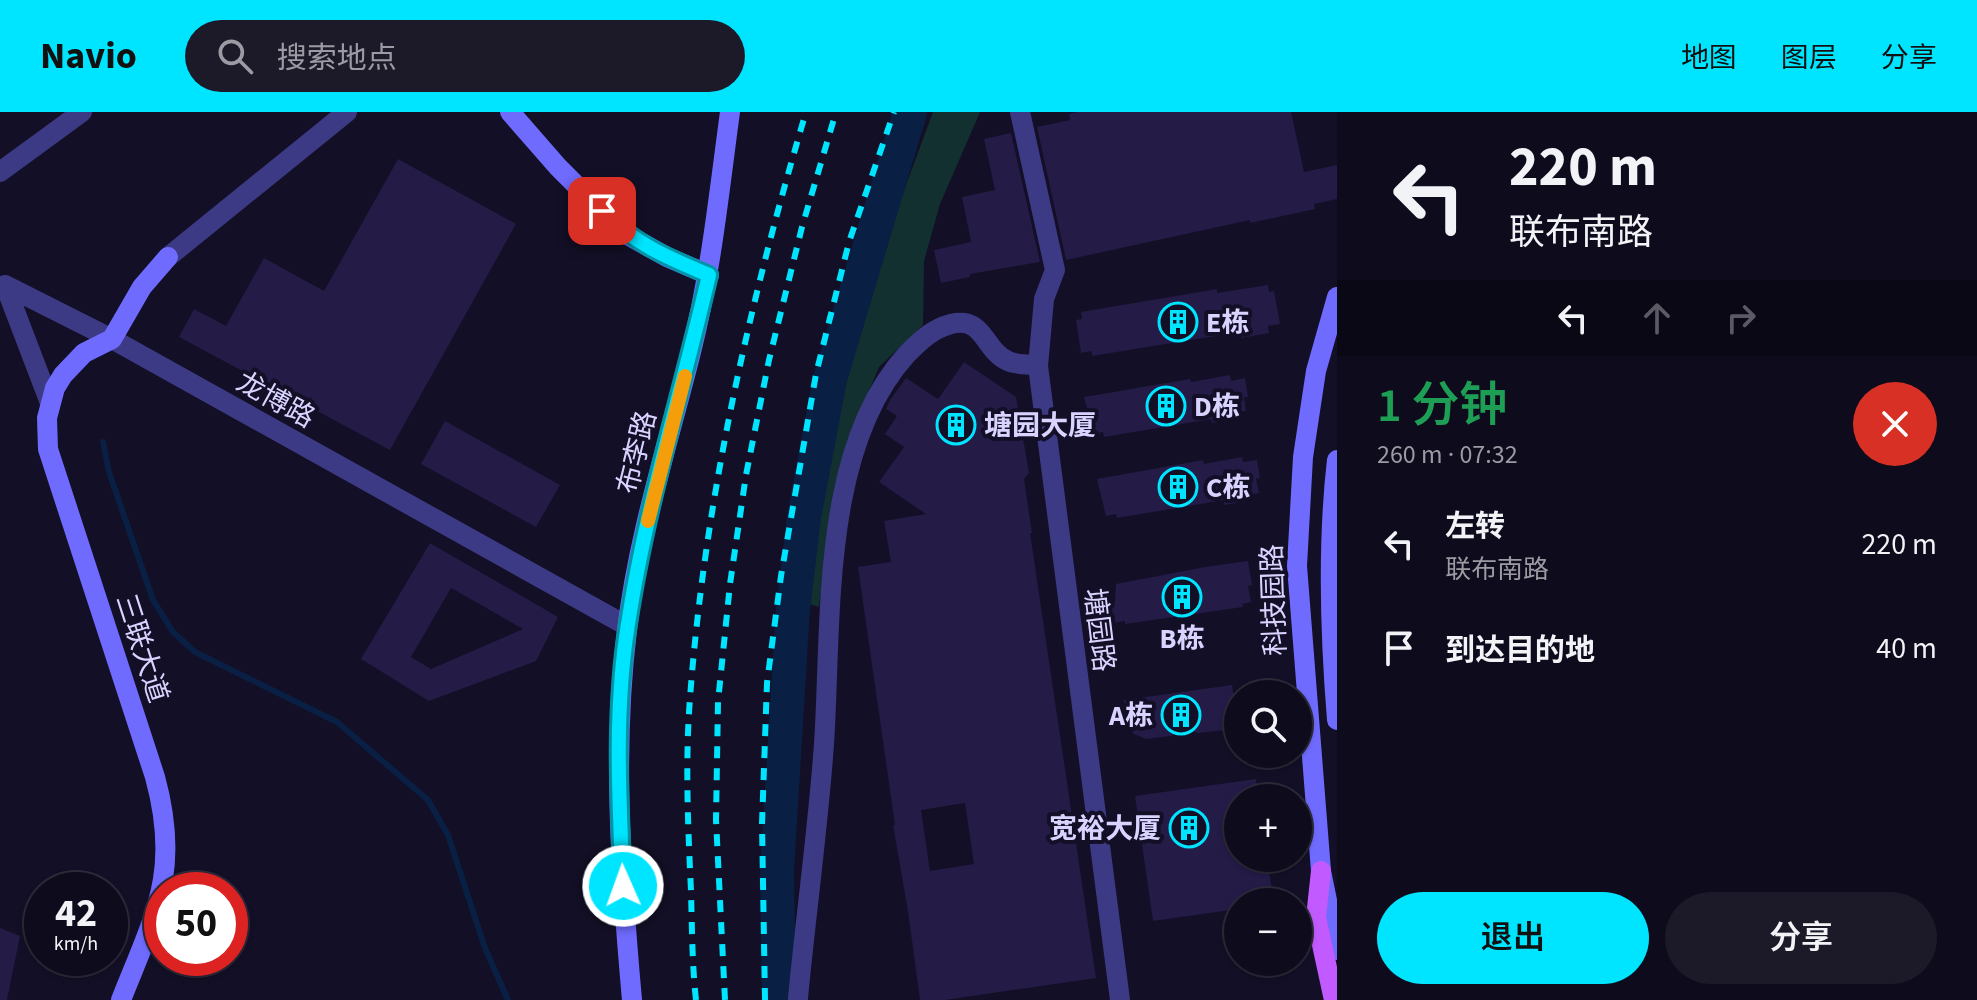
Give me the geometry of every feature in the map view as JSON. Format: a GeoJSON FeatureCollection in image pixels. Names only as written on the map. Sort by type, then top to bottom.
{"type":"FeatureCollection","features":[{"type":"Feature","properties":{"kind":"main road"},"geometry":{"type":"LineString","coordinates":[[510,112],[558,167],[624,233],[667,257],[709,275]]}},
{"type":"Feature","properties":{"kind":"main road","name":"布李路"},"geometry":{"type":"LineString","coordinates":[[632,1000],[624,910],[619,765],[621,687],[627,626],[652,503],[709,275],[730,112]]}},
{"type":"Feature","properties":{"kind":"main road"},"geometry":{"type":"LineString","coordinates":[[112,339],[142,287],[168,257]]}},
{"type":"Feature","properties":{"kind":"main road","name":"科技园路"},"geometry":{"type":"LineString","coordinates":[[1337,297],[1316,371],[1303,457],[1297,566],[1321,871],[1337,950]]}},
{"type":"Feature","properties":{"kind":"main road","name":"三联大道"},"geometry":{"type":"LineString","coordinates":[[112,339],[84,353],[63,375],[50,403],[47,418],[48,449],[155,777],[165,821],[165,867],[159,901],[121,1000]]}},
{"type":"Feature","properties":{"kind":"main road","name":"科技园路"},"geometry":{"type":"LineString","coordinates":[[1337,460],[1331,578],[1337,719]]}},
{"type":"Feature","properties":{"kind":"main road"},"geometry":{"type":"LineString","coordinates":[[1321,871],[1316,917],[1334,1000]]}},
{"type":"Feature","properties":{"kind":"street"},"geometry":{"type":"LineString","coordinates":[[0,172],[82,112]]}},
{"type":"Feature","properties":{"kind":"street"},"geometry":{"type":"LineString","coordinates":[[168,257],[347,112]]}},
{"type":"Feature","properties":{"kind":"street","name":"塘园路"},"geometry":{"type":"LineString","coordinates":[[1020,112],[1055,270],[1044,299],[1038,366],[1120,1000]]}},
{"type":"Feature","properties":{"kind":"street","name":"龙博路"},"geometry":{"type":"LineString","coordinates":[[50,403],[5,285],[112,339],[627,626]]}},
{"type":"Feature","properties":{"kind":"street"},"geometry":{"type":"LineString","coordinates":[[798,998],[824,745],[835,549],[846,479],[870,411],[890,374],[924,336],[939,328],[968,323],[978,329],[995,351],[1009,362],[1038,366]]}},
{"type":"Feature","properties":{"kind":"green space"},"geometry":{"type":"Polygon","coordinates":[[[933,112],[980,112],[940,204],[924,261],[923,325],[879,367],[849,440],[830,521],[819,607],[802,602],[839,406],[885,242],[933,112]]]}},
{"type":"Feature","properties":{"kind":"building"},"geometry":{"type":"Polygon","coordinates":[[[1291,112],[1304,172],[1337,165],[1337,199],[1314,204],[1315,209],[1066,260],[1037,127],[1070,120],[1069,114],[1291,112]]]}},
{"type":"Feature","properties":{"kind":"building"},"geometry":{"type":"Polygon","coordinates":[[[1011,133],[1040,262],[970,274],[970,277],[941,283],[934,250],[971,242],[962,197],[995,190],[984,139],[1011,133]]]}},
{"type":"Feature","properties":{"kind":"building"},"geometry":{"type":"Polygon","coordinates":[[[398,159],[516,224],[390,450],[179,337],[194,309],[226,326],[264,258],[324,291],[398,159]]]}},
{"type":"Feature","properties":{"kind":"building","name":"E栋"},"geometry":{"type":"Polygon","coordinates":[[[1268,285],[1269,292],[1274,291],[1280,324],[1268,326],[1269,333],[1241,338],[1240,332],[1092,356],[1092,351],[1081,353],[1076,320],[1082,319],[1081,312],[1217,289],[1217,293],[1268,285]]]}},
{"type":"Feature","properties":{"kind":"building"},"geometry":{"type":"Polygon","coordinates":[[[964,362],[1016,397],[1029,473],[1024,479],[1030,533],[1096,978],[945,1000],[920,1000],[858,567],[891,562],[884,521],[926,514],[879,482],[904,447],[885,434],[897,416],[886,409],[890,400],[906,378],[938,399],[964,362]],[[965,803],[921,810],[930,871],[974,864],[965,803]]]}},
{"type":"Feature","properties":{"kind":"building","name":"D栋"},"geometry":{"type":"Polygon","coordinates":[[[1230,375],[1231,381],[1245,378],[1248,397],[1244,397],[1246,411],[1235,413],[1235,419],[1212,423],[1211,419],[1104,437],[1103,432],[1094,434],[1084,397],[1230,375]]]}},
{"type":"Feature","properties":{"kind":"building"},"geometry":{"type":"Polygon","coordinates":[[[445,421],[560,485],[536,527],[421,464],[445,421]]]}},
{"type":"Feature","properties":{"kind":"building","name":"C栋"},"geometry":{"type":"Polygon","coordinates":[[[1242,457],[1243,462],[1257,460],[1260,478],[1256,479],[1259,493],[1247,495],[1248,501],[1224,505],[1224,500],[1117,518],[1116,514],[1106,516],[1097,479],[1203,460],[1204,464],[1242,457]]]}},
{"type":"Feature","properties":{"kind":"building"},"geometry":{"type":"Polygon","coordinates":[[[430,543],[558,617],[536,661],[429,701],[361,659],[430,543]],[[451,588],[411,657],[431,669],[523,629],[451,588]]]}},
{"type":"Feature","properties":{"kind":"building","name":"B栋"},"geometry":{"type":"Polygon","coordinates":[[[1248,561],[1251,602],[1242,604],[1243,607],[1125,624],[1125,621],[1113,623],[1110,603],[1115,602],[1116,584],[1248,561]]]}},
{"type":"Feature","properties":{"kind":"building","name":"A栋"},"geometry":{"type":"Polygon","coordinates":[[[1224,686],[1224,730],[1198,733],[1184,729],[1171,736],[1146,739],[1134,734],[1127,723],[1124,700],[1224,686]]]}},
{"type":"Feature","properties":{"kind":"building","name":"宽裕大厦"},"geometry":{"type":"Polygon","coordinates":[[[1256,779],[1257,784],[1224,784],[1224,872],[1269,872],[1272,888],[1224,888],[1224,911],[1153,921],[1135,796],[1256,779]]]}},
{"type":"Feature","properties":{"kind":"building"},"geometry":{"type":"Polygon","coordinates":[[[0,928],[20,936],[7,1000],[0,1000],[0,928]]]}},
{"type":"Feature","properties":{"kind":"waterway"},"geometry":{"type":"LineString","coordinates":[[779,1000],[777,871],[793,609],[804,517],[830,379],[910,112]]}},
{"type":"Feature","properties":{"kind":"waterway"},"geometry":{"type":"LineString","coordinates":[[103,442],[109,472],[153,600],[173,632],[195,652],[337,722],[428,800],[448,835],[485,948],[508,1000]]}},
{"type":"Feature","properties":{"kind":"railway"},"geometry":{"type":"LineString","coordinates":[[696,1000],[688,819],[688,722],[706,549],[748,329],[806,112]]}},
{"type":"Feature","properties":{"kind":"railway"},"geometry":{"type":"LineString","coordinates":[[725,1000],[716,820],[718,702],[730,584],[746,475],[769,360],[802,227],[836,112]]}},
{"type":"Feature","properties":{"kind":"railway"},"geometry":{"type":"LineString","coordinates":[[765,1000],[762,824],[767,683],[781,576],[816,374],[849,242],[894,112]]}},
{"type":"Feature","properties":{"kind":"slow traffic"},"geometry":{"type":"LineString","coordinates":[[648,521],[685,376]]}},
{"type":"Feature","properties":{"kind":"place","name":"E栋"},"geometry":{"type":"Point","coordinates":[1178,322]}},
{"type":"Feature","properties":{"kind":"place","name":"D栋"},"geometry":{"type":"Point","coordinates":[1166,406]}},
{"type":"Feature","properties":{"kind":"place","name":"塘园大厦"},"geometry":{"type":"Point","coordinates":[956,425]}},
{"type":"Feature","properties":{"kind":"place","name":"C栋"},"geometry":{"type":"Point","coordinates":[1178,487]}},
{"type":"Feature","properties":{"kind":"place","name":"B栋"},"geometry":{"type":"Point","coordinates":[1182,597]}},
{"type":"Feature","properties":{"kind":"place","name":"A栋"},"geometry":{"type":"Point","coordinates":[1181,715]}},
{"type":"Feature","properties":{"kind":"place","name":"宽裕大厦"},"geometry":{"type":"Point","coordinates":[1189,828]}},
{"type":"Feature","properties":{"kind":"route"},"geometry":{"type":"LineString","coordinates":[[602,211],[624,233],[667,257],[709,275],[652,503],[627,626],[621,687],[619,765],[623,886]]}}]}
